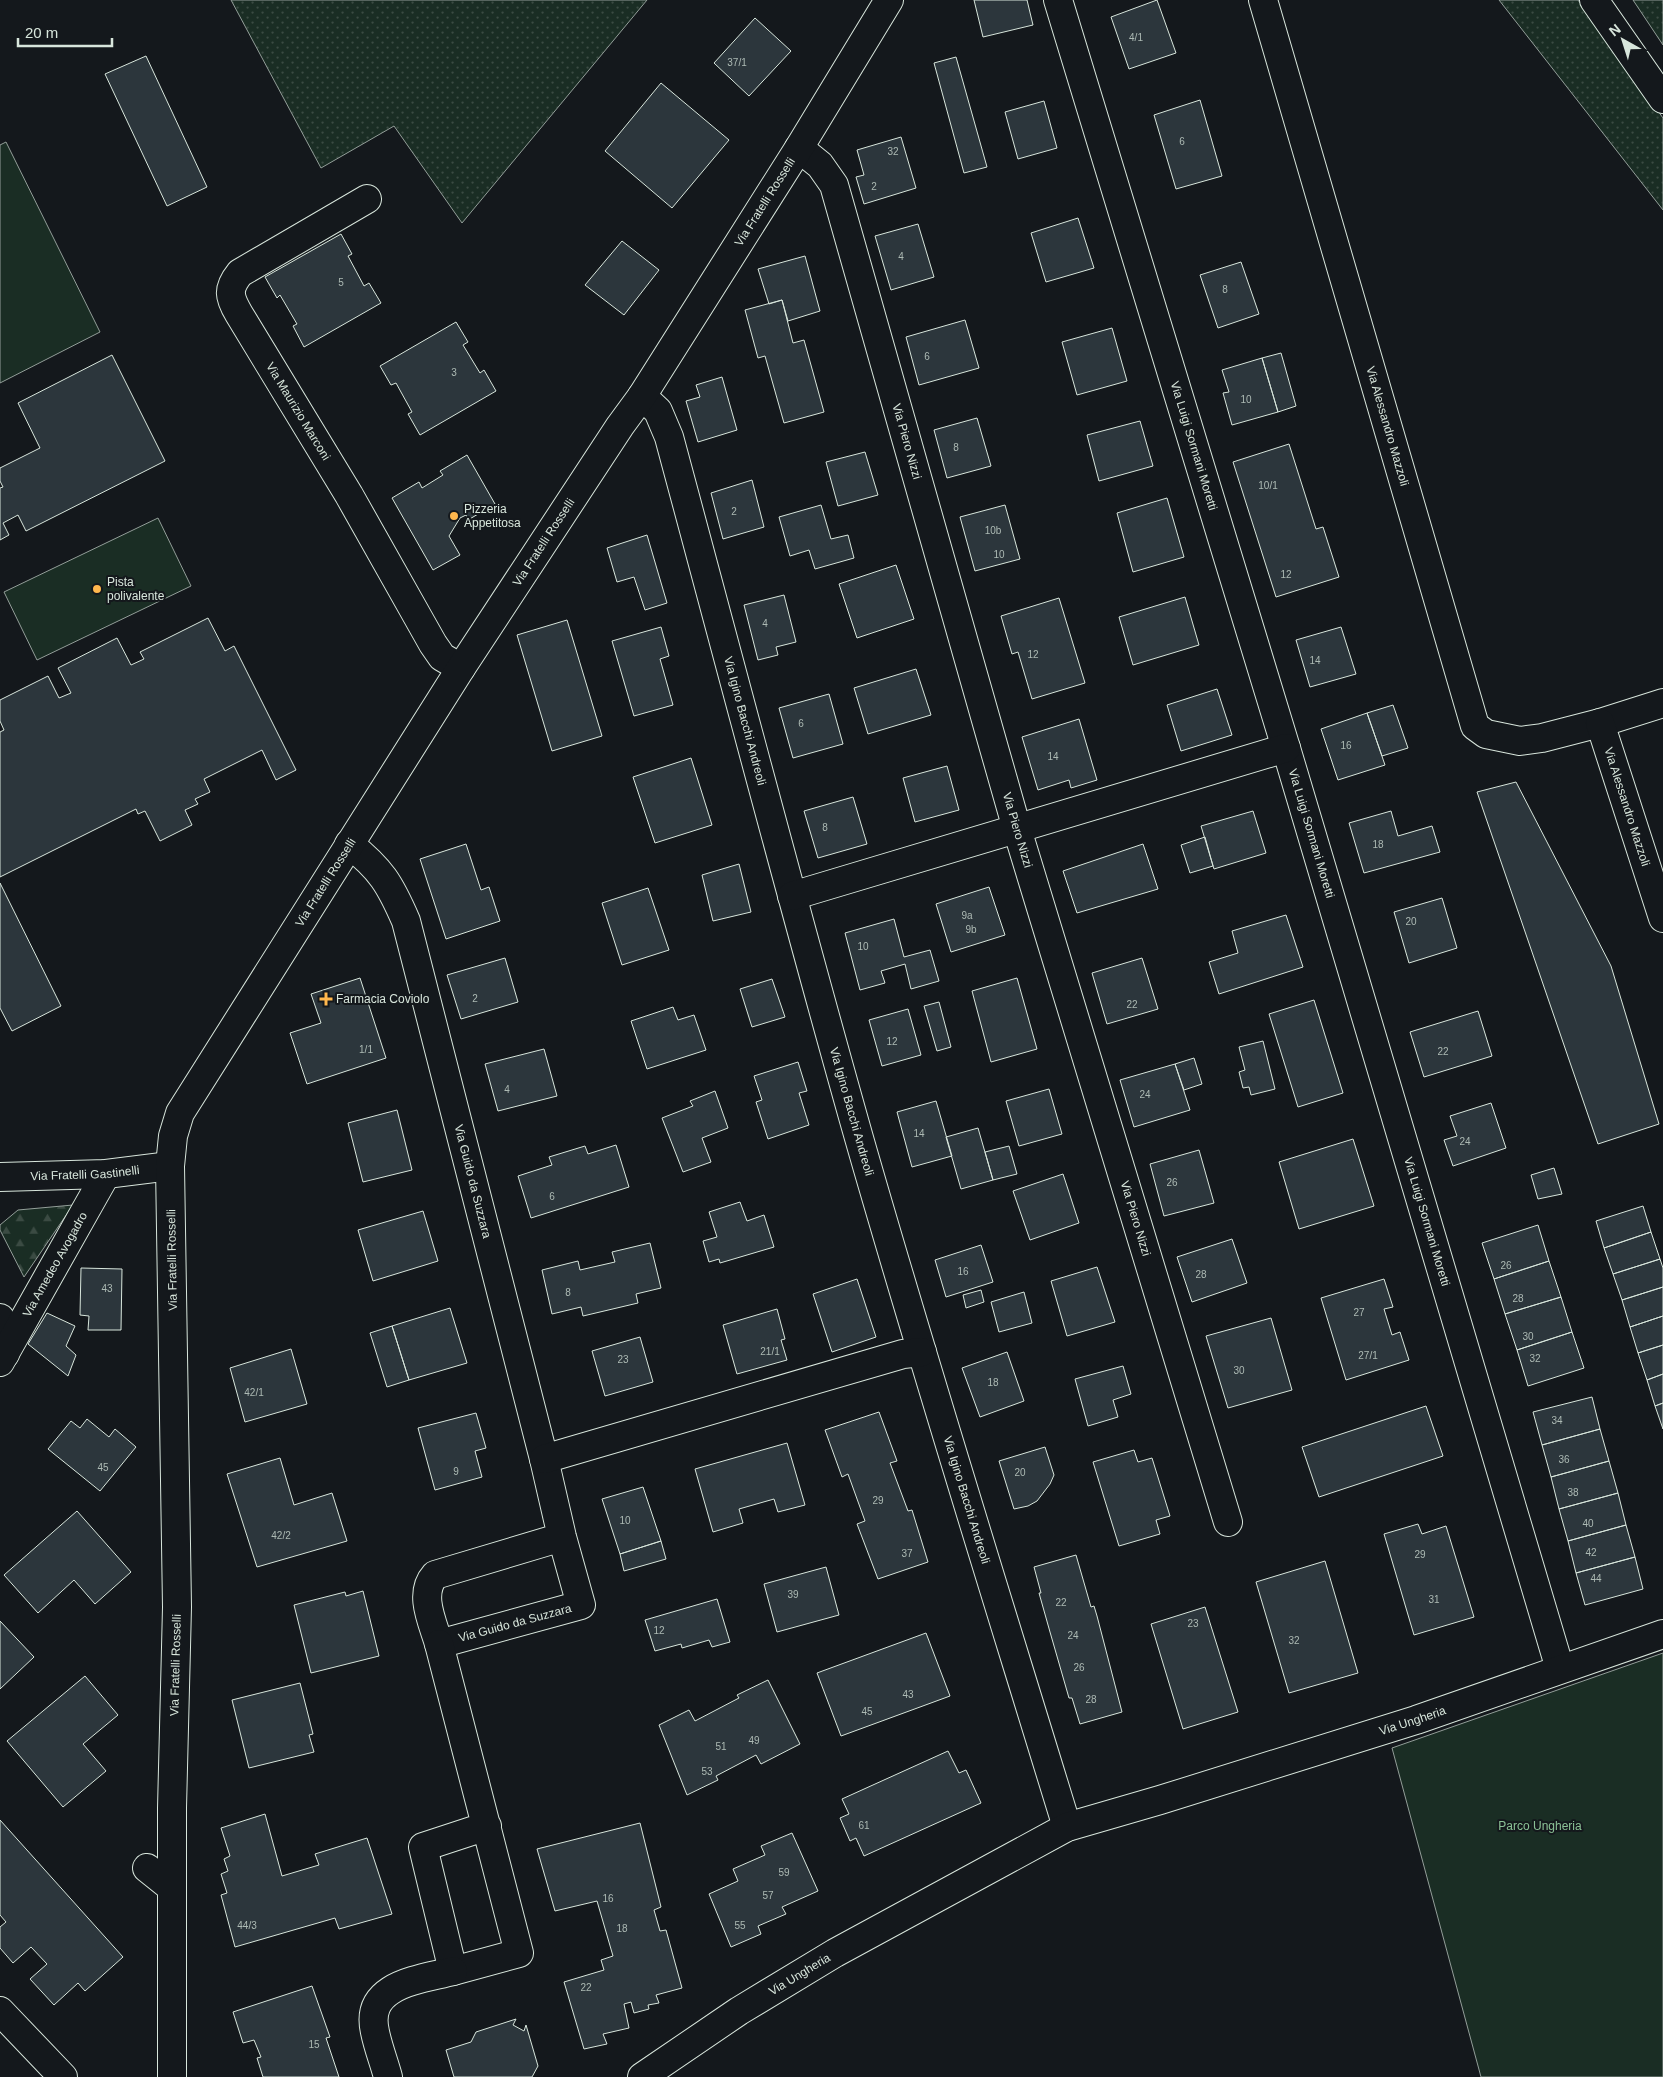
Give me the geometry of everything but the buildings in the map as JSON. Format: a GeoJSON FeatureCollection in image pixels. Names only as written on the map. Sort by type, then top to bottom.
{"type":"FeatureCollection","features":[{"type":"Feature","properties":{"kind":"street","name":"Via Fratelli Rosselli"},"geometry":{"type":"LineString","coordinates":[[172,2077],[172,1888],[177,1608],[170,1166],[173,1136],[182,1107],[461,668],[620,426],[642,396],[890,0]]}},
{"type":"Feature","properties":{"kind":"street","name":"Via Luigi Sormani Moretti"},"geometry":{"type":"LineString","coordinates":[[1058,0],[1286,748],[1560,1669]]}},
{"type":"Feature","properties":{"kind":"street","name":"Via Alessandro Mazzoli"},"geometry":{"type":"LineString","coordinates":[[1262,0],[1475,726],[1492,736],[1520,741],[1542,738],[1600,723],[1663,704]]}},
{"type":"Feature","properties":{"kind":"street"},"geometry":{"type":"LineString","coordinates":[[1594,0],[1662,98]]}},
{"type":"Feature","properties":{"kind":"street","name":"Via Piero Nizzi"},"geometry":{"type":"LineString","coordinates":[[799,148],[820,165],[834,185],[1017,829],[1228,1522]]}},
{"type":"Feature","properties":{"kind":"street","name":"Via Maurizio Marconi"},"geometry":{"type":"LineString","coordinates":[[367,199],[240,273],[232,283],[233,303],[349,495],[433,644],[442,657],[461,668]]}},
{"type":"Feature","properties":{"kind":"street","name":"Via Igino Bacchi Andreoli"},"geometry":{"type":"LineString","coordinates":[[642,396],[658,411],[669,436],[792,896],[860,1140],[922,1352],[1067,1827]]}},
{"type":"Feature","properties":{"kind":"street","name":"Via Alessandro Mazzoli"},"geometry":{"type":"LineString","coordinates":[[1600,723],[1663,918]]}},
{"type":"Feature","properties":{"kind":"street"},"geometry":{"type":"LineString","coordinates":[[792,896],[1286,748]]}},
{"type":"Feature","properties":{"kind":"street","name":"Via Guido da Suzzara"},"geometry":{"type":"LineString","coordinates":[[349,844],[371,861],[393,889],[406,921],[562,1537],[581,1605],[439,1644]]}},
{"type":"Feature","properties":{"kind":"street","name":"Via Fratelli Gastinelli"},"geometry":{"type":"LineString","coordinates":[[0,1176],[106,1174],[170,1166]]}},
{"type":"Feature","properties":{"kind":"street","name":"Via Amedeo Avogadro"},"geometry":{"type":"LineString","coordinates":[[2,1354],[106,1174]]}},
{"type":"Feature","properties":{"kind":"street","name":"Via Amedeo Avogadro"},"geometry":{"type":"LineString","coordinates":[[0,1318],[2,1354]]}},
{"type":"Feature","properties":{"kind":"street"},"geometry":{"type":"LineString","coordinates":[[544,1460],[903,1354],[922,1352]]}},
{"type":"Feature","properties":{"kind":"street"},"geometry":{"type":"LineString","coordinates":[[388,2077],[374,2030],[374,2012],[378,2000],[390,1989],[519,1953],[426,1599],[427,1588],[435,1575],[562,1537]]}},
{"type":"Feature","properties":{"kind":"street","name":"Via Ungheria"},"geometry":{"type":"LineString","coordinates":[[642,2077],[739,2011],[834,1953],[963,1885],[1067,1827],[1416,1720],[1663,1634]]}},
{"type":"Feature","properties":{"kind":"street","name":"Via Ungheria"},"geometry":{"type":"LineString","coordinates":[[963,1885],[1103,1828],[1160,1800]]}},
{"type":"Feature","properties":{"kind":"street"},"geometry":{"type":"LineString","coordinates":[[453,1970],[423,1847],[487,1826]]}},
{"type":"Feature","properties":{"kind":"street"},"geometry":{"type":"LineString","coordinates":[[147,1868],[172,1888]]}},
{"type":"Feature","properties":{"kind":"street"},"geometry":{"type":"LineString","coordinates":[[0,2011],[63,2077]]}},
{"type":"Feature","properties":{"kind":"green space"},"geometry":{"type":"Polygon","coordinates":[[[231,0],[647,0],[462,223],[394,126],[321,168],[231,0]]]}},
{"type":"Feature","properties":{"kind":"green space"},"geometry":{"type":"Polygon","coordinates":[[[1499,0],[1578,0],[1663,118],[1663,210],[1499,0]]]}},
{"type":"Feature","properties":{"kind":"green space"},"geometry":{"type":"Polygon","coordinates":[[[1633,0],[1663,0],[1663,45],[1633,0]]]}},
{"type":"Feature","properties":{"kind":"green space"},"geometry":{"type":"Polygon","coordinates":[[[6,142],[100,332],[0,383],[0,145],[6,142]]]}},
{"type":"Feature","properties":{"kind":"green space","name":"Pista polivalente"},"geometry":{"type":"Polygon","coordinates":[[[158,518],[191,586],[37,660],[4,592],[158,518]]]}},
{"type":"Feature","properties":{"kind":"green space"},"geometry":{"type":"Polygon","coordinates":[[[73,1205],[24,1277],[0,1230],[0,1225],[18,1210],[73,1205]]]}},
{"type":"Feature","properties":{"kind":"green space","name":"Parco Ungheria"},"geometry":{"type":"Polygon","coordinates":[[[1663,1653],[1663,2077],[1481,2077],[1392,1748],[1663,1653]]]}},
{"type":"Feature","properties":{"kind":"place","name":"Pizzeria Appetitosa"},"geometry":{"type":"Point","coordinates":[454,516]}},
{"type":"Feature","properties":{"kind":"place","name":"Pista polivalente"},"geometry":{"type":"Point","coordinates":[97,589]}},
{"type":"Feature","properties":{"kind":"place","name":"Farmacia Coviolo"},"geometry":{"type":"Point","coordinates":[326,999]}}]}
